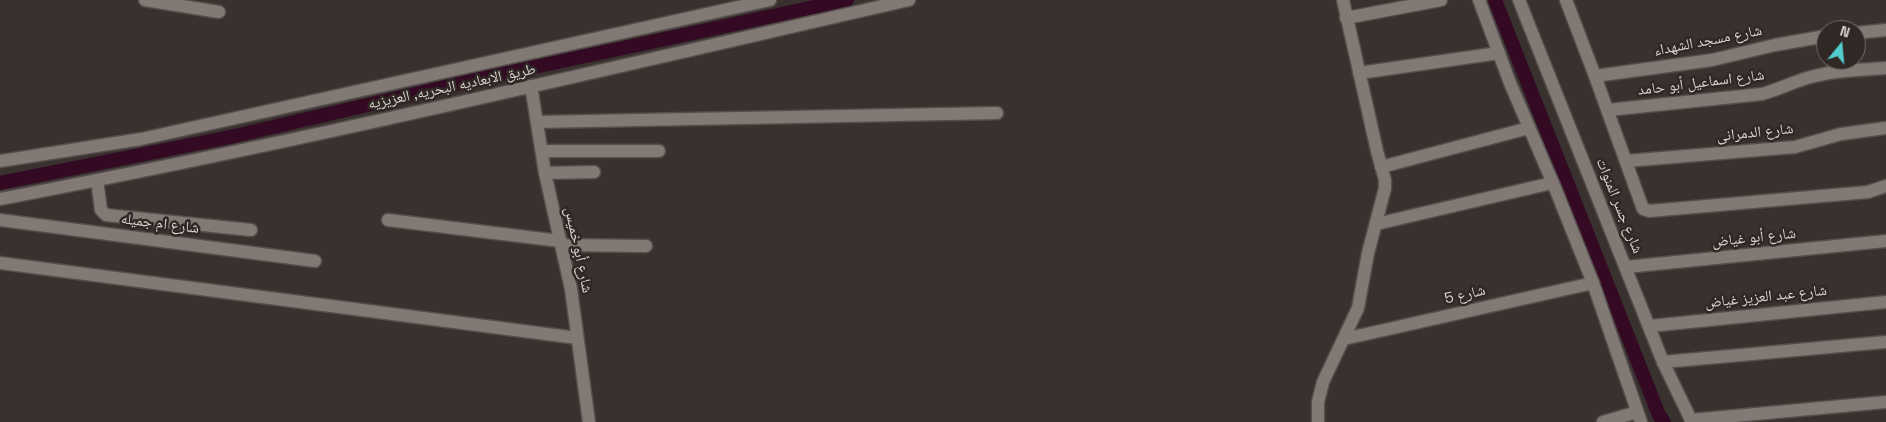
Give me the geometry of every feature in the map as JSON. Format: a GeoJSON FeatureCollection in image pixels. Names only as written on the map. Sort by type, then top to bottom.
{"type":"FeatureCollection","features":[{"type":"Feature","properties":{"kind":"street"},"geometry":{"type":"LineString","coordinates":[[145,0],[219,12]]}},
{"type":"Feature","properties":{"kind":"street","name":"طريق الابعاديه البحريه, العزيزيه"},"geometry":{"type":"LineString","coordinates":[[0,161],[141,139],[770,0]]}},
{"type":"Feature","properties":{"kind":"street","name":"طريق الابعاديه البحريه, العزيزيه"},"geometry":{"type":"LineString","coordinates":[[0,198],[97,180],[531,86],[909,0]]}},
{"type":"Feature","properties":{"kind":"street"},"geometry":{"type":"LineString","coordinates":[[1318,422],[1318,402],[1323,382],[1358,308],[1368,253],[1385,188],[1385,180],[1343,0]]}},
{"type":"Feature","properties":{"kind":"street"},"geometry":{"type":"LineString","coordinates":[[1346,18],[1441,0]]}},
{"type":"Feature","properties":{"kind":"street"},"geometry":{"type":"LineString","coordinates":[[1479,0],[1593,284],[1639,417],[1603,422]]}},
{"type":"Feature","properties":{"kind":"street","name":"شارع جسر المنوات"},"geometry":{"type":"LineString","coordinates":[[1519,0],[1663,362],[1692,421]]}},
{"type":"Feature","properties":{"kind":"street"},"geometry":{"type":"LineString","coordinates":[[1566,0],[1643,209],[1654,210],[1868,192],[1886,186]]}},
{"type":"Feature","properties":{"kind":"street"},"geometry":{"type":"LineString","coordinates":[[1866,32],[1886,30]]}},
{"type":"Feature","properties":{"kind":"street","name":"شارع مسجد الشهداء"},"geometry":{"type":"LineString","coordinates":[[1595,76],[1712,60],[1816,38]]}},
{"type":"Feature","properties":{"kind":"street"},"geometry":{"type":"LineString","coordinates":[[1359,73],[1499,53]]}},
{"type":"Feature","properties":{"kind":"street","name":"شارع اسماعيل أبو حامد"},"geometry":{"type":"LineString","coordinates":[[1608,110],[1762,94],[1810,77],[1829,73],[1886,68]]}},
{"type":"Feature","properties":{"kind":"street","name":"شارع أبو خميس"},"geometry":{"type":"LineString","coordinates":[[531,86],[545,173],[571,290],[588,422]]}},
{"type":"Feature","properties":{"kind":"street"},"geometry":{"type":"LineString","coordinates":[[537,122],[997,113]]}},
{"type":"Feature","properties":{"kind":"street"},"geometry":{"type":"LineString","coordinates":[[1381,167],[1529,128]]}},
{"type":"Feature","properties":{"kind":"street","name":"شارع الدمرانى"},"geometry":{"type":"LineString","coordinates":[[1626,161],[1789,147],[1841,134],[1886,128]]}},
{"type":"Feature","properties":{"kind":"street"},"geometry":{"type":"LineString","coordinates":[[542,151],[659,151]]}},
{"type":"Feature","properties":{"kind":"street"},"geometry":{"type":"LineString","coordinates":[[545,173],[594,172]]}},
{"type":"Feature","properties":{"kind":"street"},"geometry":{"type":"LineString","coordinates":[[97,180],[101,210],[106,215],[251,230]]}},
{"type":"Feature","properties":{"kind":"street"},"geometry":{"type":"LineString","coordinates":[[1376,224],[1552,183]]}},
{"type":"Feature","properties":{"kind":"street","name":"شارع ام جميله"},"geometry":{"type":"LineString","coordinates":[[0,220],[315,260]]}},
{"type":"Feature","properties":{"kind":"street"},"geometry":{"type":"LineString","coordinates":[[388,220],[560,243],[646,246]]}},
{"type":"Feature","properties":{"kind":"street","name":"شارع أبو غياض"},"geometry":{"type":"LineString","coordinates":[[1626,267],[1886,241]]}},
{"type":"Feature","properties":{"kind":"street"},"geometry":{"type":"LineString","coordinates":[[0,263],[577,338]]}},
{"type":"Feature","properties":{"kind":"street","name":"شارع 5"},"geometry":{"type":"LineString","coordinates":[[1344,339],[1593,284]]}},
{"type":"Feature","properties":{"kind":"street","name":"شارع عبد العزيز غياض"},"geometry":{"type":"LineString","coordinates":[[1650,326],[1886,302]]}},
{"type":"Feature","properties":{"kind":"street"},"geometry":{"type":"LineString","coordinates":[[1663,362],[1886,342]]}},
{"type":"Feature","properties":{"kind":"street"},"geometry":{"type":"LineString","coordinates":[[1692,421],[1786,417],[1886,402]]}},
{"type":"Feature","properties":{"kind":"street"},"geometry":{"type":"LineString","coordinates":[[588,422],[599,422]]}},
{"type":"Feature","properties":{"kind":"waterway"},"geometry":{"type":"LineString","coordinates":[[0,183],[230,137],[488,77],[847,0]]}},
{"type":"Feature","properties":{"kind":"waterway"},"geometry":{"type":"LineString","coordinates":[[1495,0],[1659,415],[1664,422]]}}]}
